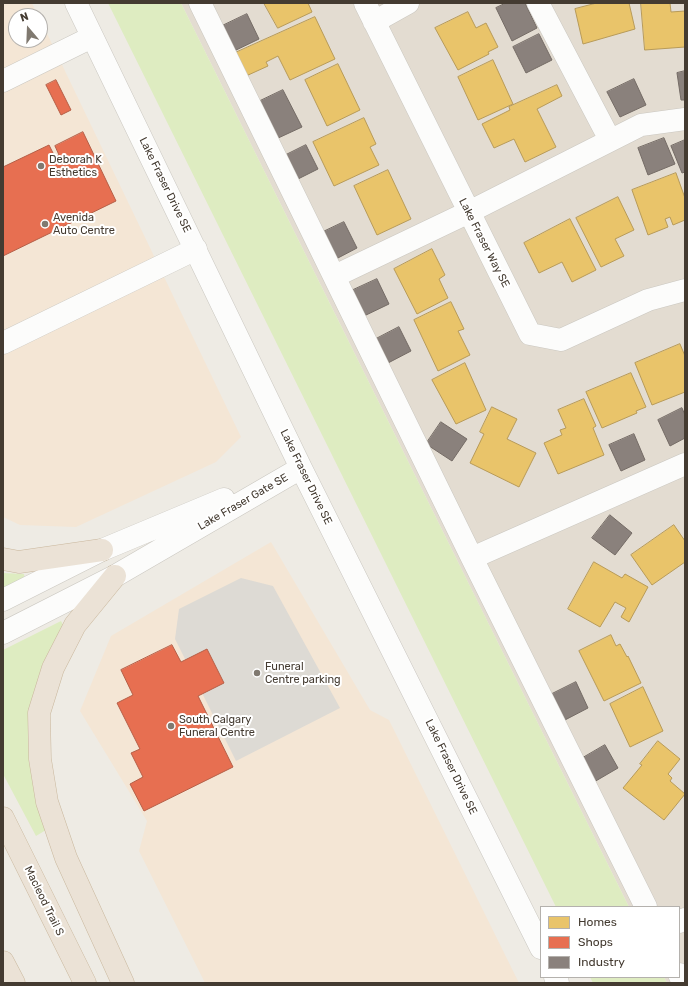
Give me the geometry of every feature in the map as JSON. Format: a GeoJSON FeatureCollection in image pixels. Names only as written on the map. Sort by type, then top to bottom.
{"type":"FeatureCollection","features":[{"type":"Feature","properties":{"kind":"highway"},"geometry":{"type":"LineString","coordinates":[[3,559],[19,562],[102,550]]}},
{"type":"Feature","properties":{"kind":"highway"},"geometry":{"type":"LineString","coordinates":[[115,576],[75,624],[53,668],[39,713],[40,758],[47,802],[66,858],[123,983]]}},
{"type":"Feature","properties":{"kind":"highway","name":"Macleod Trail S"},"geometry":{"type":"LineString","coordinates":[[3,818],[85,983]]}},
{"type":"Feature","properties":{"kind":"highway"},"geometry":{"type":"LineString","coordinates":[[3,962],[14,983]]}},
{"type":"Feature","properties":{"kind":"street","name":"Lake Fraser Drive SE"},"geometry":{"type":"LineString","coordinates":[[76,3],[301,468],[540,946]]}},
{"type":"Feature","properties":{"kind":"street"},"geometry":{"type":"LineString","coordinates":[[200,3],[472,558],[646,906]]}},
{"type":"Feature","properties":{"kind":"street"},"geometry":{"type":"LineString","coordinates":[[370,12],[408,3]]}},
{"type":"Feature","properties":{"kind":"street"},"geometry":{"type":"LineString","coordinates":[[538,3],[610,140]]}},
{"type":"Feature","properties":{"kind":"street","name":"Lake Fraser Way SE"},"geometry":{"type":"LineString","coordinates":[[370,12],[530,334],[561,340],[648,300],[685,290]]}},
{"type":"Feature","properties":{"kind":"street"},"geometry":{"type":"LineString","coordinates":[[3,81],[92,37]]}},
{"type":"Feature","properties":{"kind":"street"},"geometry":{"type":"LineString","coordinates":[[335,276],[469,212],[640,125],[685,119]]}},
{"type":"Feature","properties":{"kind":"street"},"geometry":{"type":"LineString","coordinates":[[3,344],[196,249]]}},
{"type":"Feature","properties":{"kind":"street"},"geometry":{"type":"LineString","coordinates":[[472,558],[685,464]]}},
{"type":"Feature","properties":{"kind":"street","name":"Lake Fraser Gate SE"},"geometry":{"type":"LineString","coordinates":[[3,600],[102,550],[301,468]]}},
{"type":"Feature","properties":{"kind":"street","name":"Lake Fraser Gate SE"},"geometry":{"type":"LineString","coordinates":[[3,633],[115,576],[301,468]]}},
{"type":"Feature","properties":{"kind":"shaded area"},"geometry":{"type":"Polygon","coordinates":[[[3,3],[32,3],[34,8],[8,8],[8,48],[48,48],[48,36],[241,437],[216,462],[76,527],[20,525],[3,517],[3,3]]]}},
{"type":"Feature","properties":{"kind":"shaded area"},"geometry":{"type":"Polygon","coordinates":[[[181,3],[685,3],[685,983],[667,983],[664,978],[680,978],[680,906],[629,906],[181,3]]]}},
{"type":"Feature","properties":{"kind":"shaded area"},"geometry":{"type":"Polygon","coordinates":[[[271,542],[370,710],[389,720],[519,983],[205,983],[139,851],[147,821],[80,711],[111,636],[271,542]]]}},
{"type":"Feature","properties":{"kind":"shaded area","name":"Funeral Centre parking"},"geometry":{"type":"Polygon","coordinates":[[[241,578],[273,586],[340,708],[236,761],[175,639],[179,609],[241,578]]]}},
{"type":"Feature","properties":{"kind":"green space"},"geometry":{"type":"Polygon","coordinates":[[[108,3],[181,3],[629,906],[556,906],[108,3]]]}},
{"type":"Feature","properties":{"kind":"green space"},"geometry":{"type":"Polygon","coordinates":[[[3,573],[24,574],[25,581],[3,592],[3,573]]]}},
{"type":"Feature","properties":{"kind":"green space"},"geometry":{"type":"Polygon","coordinates":[[[61,621],[64,627],[44,666],[46,830],[36,836],[3,774],[3,650],[61,621]]]}},
{"type":"Feature","properties":{"kind":"green space"},"geometry":{"type":"Polygon","coordinates":[[[590,978],[664,978],[667,983],[593,983],[590,978]]]}},
{"type":"Feature","properties":{"kind":"building: Homes"},"geometry":{"type":"Polygon","coordinates":[[[264,3],[308,3],[312,12],[278,28],[264,3]]]}},
{"type":"Feature","properties":{"kind":"building: Homes"},"geometry":{"type":"Polygon","coordinates":[[[597,3],[629,3],[635,29],[583,44],[575,9],[597,3]]]}},
{"type":"Feature","properties":{"kind":"building: Homes"},"geometry":{"type":"Polygon","coordinates":[[[641,3],[670,3],[671,12],[685,11],[685,47],[645,50],[641,3]]]}},
{"type":"Feature","properties":{"kind":"building: Homes"},"geometry":{"type":"Polygon","coordinates":[[[468,12],[476,28],[486,23],[498,47],[488,52],[489,54],[458,70],[435,28],[468,12]]]}},
{"type":"Feature","properties":{"kind":"building: Homes"},"geometry":{"type":"Polygon","coordinates":[[[315,17],[335,59],[290,80],[278,56],[266,62],[268,66],[246,76],[235,53],[315,17]]]}},
{"type":"Feature","properties":{"kind":"building: Homes"},"geometry":{"type":"Polygon","coordinates":[[[493,60],[513,104],[478,120],[458,77],[493,60]]]}},
{"type":"Feature","properties":{"kind":"building: Homes"},"geometry":{"type":"Polygon","coordinates":[[[338,64],[360,110],[327,126],[305,80],[338,64]]]}},
{"type":"Feature","properties":{"kind":"building: Homes"},"geometry":{"type":"Polygon","coordinates":[[[557,85],[562,96],[537,109],[556,147],[525,162],[514,139],[494,148],[482,124],[510,110],[509,107],[557,85]]]}},
{"type":"Feature","properties":{"kind":"building: Homes"},"geometry":{"type":"Polygon","coordinates":[[[364,118],[376,144],[370,147],[379,165],[334,186],[313,142],[364,118]]]}},
{"type":"Feature","properties":{"kind":"building: Homes"},"geometry":{"type":"Polygon","coordinates":[[[388,170],[411,219],[377,235],[354,186],[388,170]]]}},
{"type":"Feature","properties":{"kind":"building: Homes"},"geometry":{"type":"Polygon","coordinates":[[[676,173],[685,198],[685,220],[673,225],[670,217],[665,219],[668,227],[648,235],[632,190],[676,173]]]}},
{"type":"Feature","properties":{"kind":"building: Homes"},"geometry":{"type":"Polygon","coordinates":[[[618,197],[634,230],[615,239],[624,256],[601,267],[576,218],[618,197]]]}},
{"type":"Feature","properties":{"kind":"building: Homes"},"geometry":{"type":"Polygon","coordinates":[[[570,219],[596,270],[572,282],[562,262],[539,273],[524,243],[570,219]]]}},
{"type":"Feature","properties":{"kind":"building: Homes"},"geometry":{"type":"Polygon","coordinates":[[[432,249],[445,275],[439,279],[448,298],[417,314],[394,269],[432,249]]]}},
{"type":"Feature","properties":{"kind":"building: Homes"},"geometry":{"type":"Polygon","coordinates":[[[451,302],[464,329],[458,331],[470,355],[438,371],[414,320],[451,302]]]}},
{"type":"Feature","properties":{"kind":"building: Homes"},"geometry":{"type":"Polygon","coordinates":[[[680,344],[685,356],[685,392],[652,405],[635,363],[680,344]]]}},
{"type":"Feature","properties":{"kind":"building: Homes"},"geometry":{"type":"Polygon","coordinates":[[[465,363],[486,410],[456,424],[432,380],[465,363]]]}},
{"type":"Feature","properties":{"kind":"building: Homes"},"geometry":{"type":"Polygon","coordinates":[[[631,373],[646,407],[636,411],[637,413],[602,428],[586,392],[631,373]]]}},
{"type":"Feature","properties":{"kind":"building: Homes"},"geometry":{"type":"Polygon","coordinates":[[[584,399],[596,426],[593,428],[604,455],[558,474],[544,443],[562,435],[560,430],[566,428],[558,410],[584,399]]]}},
{"type":"Feature","properties":{"kind":"building: Homes"},"geometry":{"type":"Polygon","coordinates":[[[492,407],[517,419],[507,439],[536,453],[519,487],[470,463],[484,434],[480,432],[492,407]]]}},
{"type":"Feature","properties":{"kind":"building: Homes"},"geometry":{"type":"Polygon","coordinates":[[[674,525],[685,541],[685,562],[652,585],[631,555],[674,525]]]}},
{"type":"Feature","properties":{"kind":"building: Homes"},"geometry":{"type":"Polygon","coordinates":[[[594,562],[622,578],[625,574],[648,587],[629,622],[621,617],[626,608],[615,602],[600,627],[568,609],[594,562]]]}},
{"type":"Feature","properties":{"kind":"building: Homes"},"geometry":{"type":"Polygon","coordinates":[[[611,635],[616,646],[620,644],[627,657],[628,656],[641,683],[604,701],[579,651],[611,635]]]}},
{"type":"Feature","properties":{"kind":"building: Homes"},"geometry":{"type":"Polygon","coordinates":[[[643,687],[663,731],[630,747],[610,704],[643,687]]]}},
{"type":"Feature","properties":{"kind":"building: Homes"},"geometry":{"type":"Polygon","coordinates":[[[658,741],[680,759],[668,774],[672,778],[670,781],[685,794],[664,820],[623,788],[642,765],[640,764],[658,741]]]}},
{"type":"Feature","properties":{"kind":"building: Shops"},"geometry":{"type":"Polygon","coordinates":[[[56,80],[71,110],[61,115],[46,85],[56,80]]]}},
{"type":"Feature","properties":{"kind":"building: Shops"},"geometry":{"type":"Polygon","coordinates":[[[83,132],[116,201],[3,256],[3,167],[49,145],[55,157],[59,155],[55,146],[83,132]]]}},
{"type":"Feature","properties":{"kind":"building: Shops","name":"South Calgary Funeral Centre"},"geometry":{"type":"Polygon","coordinates":[[[172,645],[181,662],[207,649],[224,683],[198,696],[233,767],[144,811],[130,784],[143,777],[131,753],[140,749],[117,703],[133,695],[121,670],[172,645]]]}},
{"type":"Feature","properties":{"kind":"building: Industry"},"geometry":{"type":"Polygon","coordinates":[[[506,3],[525,3],[537,28],[512,41],[496,8],[506,3]]]}},
{"type":"Feature","properties":{"kind":"building: Industry"},"geometry":{"type":"Polygon","coordinates":[[[247,14],[259,39],[232,52],[220,27],[247,14]]]}},
{"type":"Feature","properties":{"kind":"building: Industry"},"geometry":{"type":"Polygon","coordinates":[[[539,34],[552,60],[526,73],[513,47],[539,34]]]}},
{"type":"Feature","properties":{"kind":"building: Industry"},"geometry":{"type":"Polygon","coordinates":[[[685,71],[685,100],[681,100],[677,73],[685,71]]]}},
{"type":"Feature","properties":{"kind":"building: Industry"},"geometry":{"type":"Polygon","coordinates":[[[634,79],[646,105],[620,117],[607,92],[634,79]]]}},
{"type":"Feature","properties":{"kind":"building: Industry"},"geometry":{"type":"Polygon","coordinates":[[[283,90],[302,127],[276,139],[258,102],[283,90]]]}},
{"type":"Feature","properties":{"kind":"building: Industry"},"geometry":{"type":"Polygon","coordinates":[[[664,138],[675,164],[648,175],[638,148],[664,138]]]}},
{"type":"Feature","properties":{"kind":"building: Industry"},"geometry":{"type":"Polygon","coordinates":[[[685,140],[685,172],[682,173],[671,146],[685,140]]]}},
{"type":"Feature","properties":{"kind":"building: Industry"},"geometry":{"type":"Polygon","coordinates":[[[306,145],[318,169],[296,180],[284,156],[306,145]]]}},
{"type":"Feature","properties":{"kind":"building: Industry"},"geometry":{"type":"Polygon","coordinates":[[[344,222],[357,248],[336,259],[323,232],[344,222]]]}},
{"type":"Feature","properties":{"kind":"building: Industry"},"geometry":{"type":"Polygon","coordinates":[[[377,279],[389,304],[364,316],[351,291],[377,279]]]}},
{"type":"Feature","properties":{"kind":"building: Industry"},"geometry":{"type":"Polygon","coordinates":[[[399,327],[411,351],[388,363],[376,339],[399,327]]]}},
{"type":"Feature","properties":{"kind":"building: Industry"},"geometry":{"type":"Polygon","coordinates":[[[682,408],[685,415],[685,438],[670,446],[658,420],[682,408]]]}},
{"type":"Feature","properties":{"kind":"building: Industry"},"geometry":{"type":"Polygon","coordinates":[[[441,422],[467,439],[452,461],[426,444],[441,422]]]}},
{"type":"Feature","properties":{"kind":"building: Industry"},"geometry":{"type":"Polygon","coordinates":[[[634,434],[645,460],[621,471],[609,445],[634,434]]]}},
{"type":"Feature","properties":{"kind":"building: Industry"},"geometry":{"type":"Polygon","coordinates":[[[610,515],[632,533],[615,555],[592,538],[610,515]]]}},
{"type":"Feature","properties":{"kind":"building: Industry"},"geometry":{"type":"Polygon","coordinates":[[[576,682],[588,708],[563,721],[550,695],[576,682]]]}},
{"type":"Feature","properties":{"kind":"building: Industry"},"geometry":{"type":"Polygon","coordinates":[[[605,745],[618,768],[594,782],[581,759],[605,745]]]}},
{"type":"Feature","properties":{"kind":"place","name":"Deborah K Esthetics"},"geometry":{"type":"Point","coordinates":[41,166]}},
{"type":"Feature","properties":{"kind":"place","name":"Avenida Auto Centre"},"geometry":{"type":"Point","coordinates":[45,224]}},
{"type":"Feature","properties":{"kind":"place","name":"Funeral Centre parking"},"geometry":{"type":"Point","coordinates":[257,673]}},
{"type":"Feature","properties":{"kind":"place","name":"South Calgary Funeral Centre"},"geometry":{"type":"Point","coordinates":[171,726]}}]}
